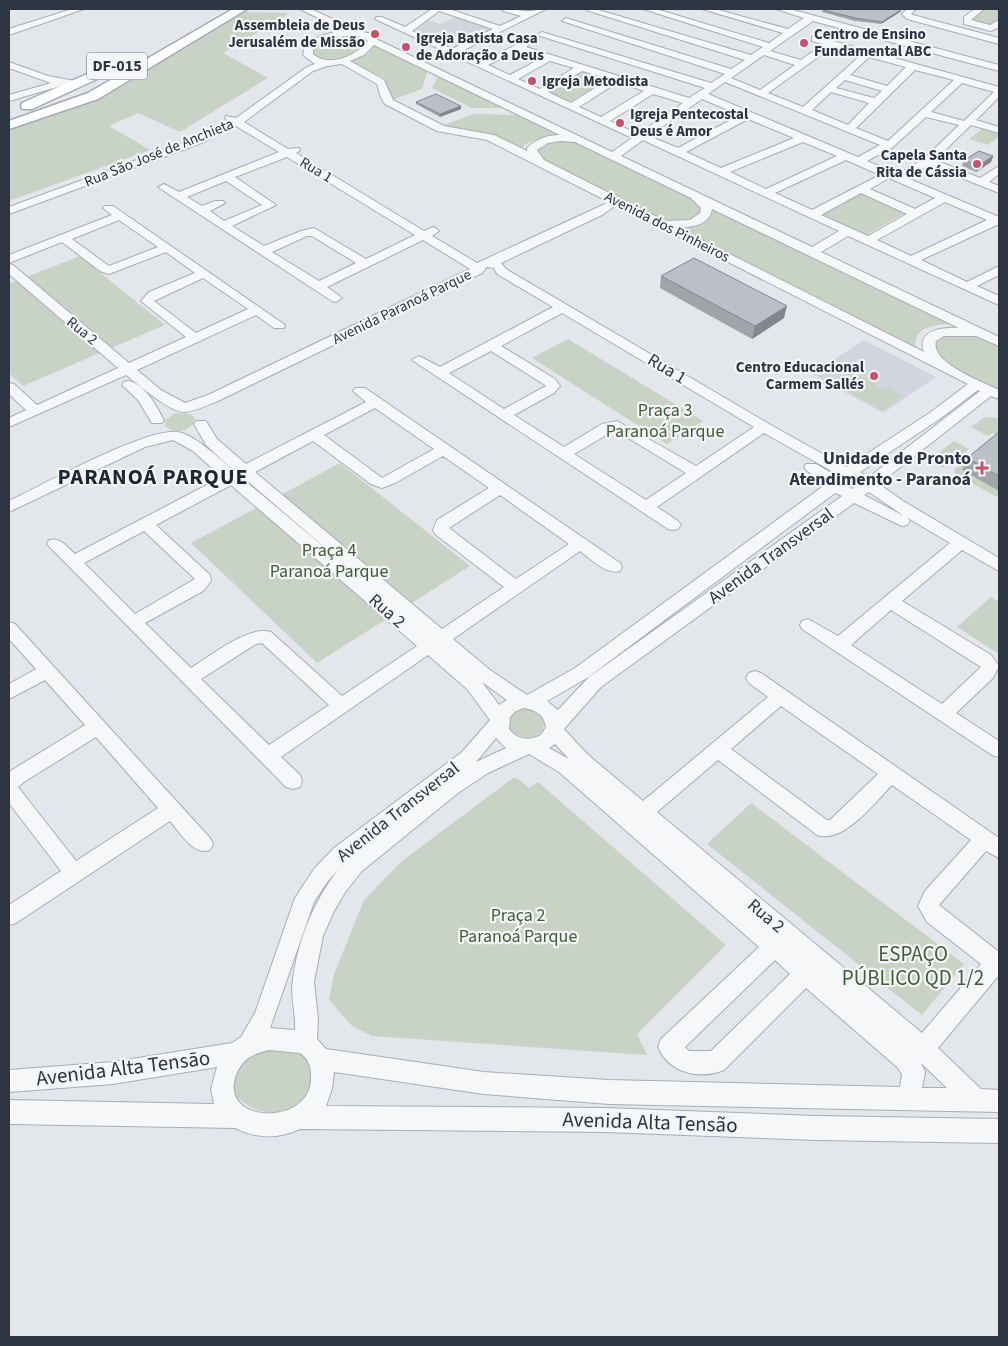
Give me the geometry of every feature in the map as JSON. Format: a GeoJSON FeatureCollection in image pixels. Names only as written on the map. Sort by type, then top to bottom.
{"type":"FeatureCollection","features":[{"type":"Feature","properties":{"kind":"main road","name":"DF-015"},"geometry":{"type":"LineString","coordinates":[[13,109],[128,60],[220,9]]}},
{"type":"Feature","properties":{"kind":"main road","name":"DF-015"},"geometry":{"type":"LineString","coordinates":[[9,125],[72,105],[93,96],[241,9]]}},
{"type":"Feature","properties":{"kind":"main road"},"geometry":{"type":"LineString","coordinates":[[94,76],[90,84],[96,86],[116,82]]}},
{"type":"Feature","properties":{"kind":"street"},"geometry":{"type":"LineString","coordinates":[[9,32],[80,9]]}},
{"type":"Feature","properties":{"kind":"street"},"geometry":{"type":"LineString","coordinates":[[407,30],[439,9],[501,29]]}},
{"type":"Feature","properties":{"kind":"street"},"geometry":{"type":"LineString","coordinates":[[506,9],[530,15]]}},
{"type":"Feature","properties":{"kind":"street"},"geometry":{"type":"LineString","coordinates":[[453,52],[542,9]]}},
{"type":"Feature","properties":{"kind":"street"},"geometry":{"type":"LineString","coordinates":[[443,76],[479,64],[517,47],[590,9],[753,59]]}},
{"type":"Feature","properties":{"kind":"street"},"geometry":{"type":"LineString","coordinates":[[610,16],[625,9]]}},
{"type":"Feature","properties":{"kind":"street"},"geometry":{"type":"LineString","coordinates":[[647,9],[772,46]]}},
{"type":"Feature","properties":{"kind":"street"},"geometry":{"type":"LineString","coordinates":[[706,9],[791,33]]}},
{"type":"Feature","properties":{"kind":"street"},"geometry":{"type":"LineString","coordinates":[[780,9],[818,13]]}},
{"type":"Feature","properties":{"kind":"street"},"geometry":{"type":"LineString","coordinates":[[801,9],[983,62],[999,64]]}},
{"type":"Feature","properties":{"kind":"street"},"geometry":{"type":"LineString","coordinates":[[980,9],[967,19],[968,22],[991,28],[999,23]]}},
{"type":"Feature","properties":{"kind":"street"},"geometry":{"type":"LineString","coordinates":[[300,10],[370,25],[407,30],[540,93],[720,172],[999,301]]}},
{"type":"Feature","properties":{"kind":"street"},"geometry":{"type":"LineString","coordinates":[[300,10],[329,29],[330,36]]}},
{"type":"Feature","properties":{"kind":"street"},"geometry":{"type":"LineString","coordinates":[[909,12],[915,19],[999,41]]}},
{"type":"Feature","properties":{"kind":"street"},"geometry":{"type":"LineString","coordinates":[[612,157],[818,13]]}},
{"type":"Feature","properties":{"kind":"street"},"geometry":{"type":"LineString","coordinates":[[370,25],[373,41],[365,52],[343,61],[325,63],[311,59],[308,55],[308,49],[316,41],[370,25]]}},
{"type":"Feature","properties":{"kind":"street"},"geometry":{"type":"LineString","coordinates":[[968,33],[977,25]]}},
{"type":"Feature","properties":{"kind":"street"},"geometry":{"type":"LineString","coordinates":[[554,28],[586,28],[707,65],[762,93],[889,145]]}},
{"type":"Feature","properties":{"kind":"street"},"geometry":{"type":"LineString","coordinates":[[554,28],[561,41],[713,87]]}},
{"type":"Feature","properties":{"kind":"street"},"geometry":{"type":"LineString","coordinates":[[561,41],[586,28]]}},
{"type":"Feature","properties":{"kind":"street"},"geometry":{"type":"LineString","coordinates":[[632,43],[656,30]]}},
{"type":"Feature","properties":{"kind":"street"},"geometry":{"type":"LineString","coordinates":[[655,49],[677,36]]}},
{"type":"Feature","properties":{"kind":"street"},"geometry":{"type":"LineString","coordinates":[[728,52],[748,39]]}},
{"type":"Feature","properties":{"kind":"street"},"geometry":{"type":"LineString","coordinates":[[812,215],[861,189],[928,162],[999,91],[815,39]]}},
{"type":"Feature","properties":{"kind":"street"},"geometry":{"type":"LineString","coordinates":[[373,41],[994,339]]}},
{"type":"Feature","properties":{"kind":"street"},"geometry":{"type":"LineString","coordinates":[[762,93],[831,43]]}},
{"type":"Feature","properties":{"kind":"street"},"geometry":{"type":"LineString","coordinates":[[517,47],[690,102]]}},
{"type":"Feature","properties":{"kind":"street"},"geometry":{"type":"LineString","coordinates":[[763,52],[803,64]]}},
{"type":"Feature","properties":{"kind":"street"},"geometry":{"type":"LineString","coordinates":[[805,111],[868,53]]}},
{"type":"Feature","properties":{"kind":"street"},"geometry":{"type":"LineString","coordinates":[[510,79],[550,57]]}},
{"type":"Feature","properties":{"kind":"street","name":"Rua São José de Anchieta"},"geometry":{"type":"LineString","coordinates":[[9,204],[237,120],[303,68],[311,59]]}},
{"type":"Feature","properties":{"kind":"street"},"geometry":{"type":"LineString","coordinates":[[603,74],[625,60]]}},
{"type":"Feature","properties":{"kind":"street","name":"Avenida dos Pinheiros"},"geometry":{"type":"LineString","coordinates":[[343,61],[381,82],[389,102],[441,129],[490,137],[636,209],[988,390]]}},
{"type":"Feature","properties":{"kind":"street","name":"Rua São José de Anchieta"},"geometry":{"type":"LineString","coordinates":[[9,211],[195,142],[237,120],[310,70],[325,63]]}},
{"type":"Feature","properties":{"kind":"street"},"geometry":{"type":"LineString","coordinates":[[9,65],[61,83],[75,84]]}},
{"type":"Feature","properties":{"kind":"street"},"geometry":{"type":"LineString","coordinates":[[687,80],[707,65]]}},
{"type":"Feature","properties":{"kind":"street"},"geometry":{"type":"LineString","coordinates":[[849,129],[913,66]]}},
{"type":"Feature","properties":{"kind":"street"},"geometry":{"type":"LineString","coordinates":[[540,93],[582,67]]}},
{"type":"Feature","properties":{"kind":"street"},"geometry":{"type":"LineString","coordinates":[[843,76],[890,90]]}},
{"type":"Feature","properties":{"kind":"street"},"geometry":{"type":"LineString","coordinates":[[571,107],[616,79]]}},
{"type":"Feature","properties":{"kind":"street"},"geometry":{"type":"LineString","coordinates":[[859,161],[889,145],[922,113],[964,80]]}},
{"type":"Feature","properties":{"kind":"street"},"geometry":{"type":"LineString","coordinates":[[9,98],[61,83]]}},
{"type":"Feature","properties":{"kind":"street"},"geometry":{"type":"LineString","coordinates":[[830,88],[876,102]]}},
{"type":"Feature","properties":{"kind":"street"},"geometry":{"type":"LineString","coordinates":[[602,121],[652,90]]}},
{"type":"Feature","properties":{"kind":"street"},"geometry":{"type":"LineString","coordinates":[[701,95],[998,220]]}},
{"type":"Feature","properties":{"kind":"street"},"geometry":{"type":"LineString","coordinates":[[985,105],[999,110]]}},
{"type":"Feature","properties":{"kind":"street"},"geometry":{"type":"LineString","coordinates":[[922,113],[999,130]]}},
{"type":"Feature","properties":{"kind":"street"},"geometry":{"type":"LineString","coordinates":[[677,153],[749,114]]}},
{"type":"Feature","properties":{"kind":"street","name":"Rua 1"},"geometry":{"type":"LineString","coordinates":[[237,120],[759,430],[828,477],[835,485],[956,546],[999,565]]}},
{"type":"Feature","properties":{"kind":"street"},"geometry":{"type":"LineString","coordinates":[[539,161],[530,150],[541,142],[555,138],[583,143]]}},
{"type":"Feature","properties":{"kind":"street"},"geometry":{"type":"LineString","coordinates":[[720,172],[804,138]]}},
{"type":"Feature","properties":{"kind":"street"},"geometry":{"type":"LineString","coordinates":[[178,196],[291,151]]}},
{"type":"Feature","properties":{"kind":"street"},"geometry":{"type":"LineString","coordinates":[[766,193],[847,156]]}},
{"type":"Feature","properties":{"kind":"street"},"geometry":{"type":"LineString","coordinates":[[928,162],[999,190]]}},
{"type":"Feature","properties":{"kind":"street"},"geometry":{"type":"LineString","coordinates":[[981,182],[999,168]]}},
{"type":"Feature","properties":{"kind":"street"},"geometry":{"type":"LineString","coordinates":[[224,226],[270,205],[262,198],[227,177]]}},
{"type":"Feature","properties":{"kind":"street"},"geometry":{"type":"LineString","coordinates":[[226,189],[238,184]]}},
{"type":"Feature","properties":{"kind":"street"},"geometry":{"type":"LineString","coordinates":[[164,187],[336,298]]}},
{"type":"Feature","properties":{"kind":"street"},"geometry":{"type":"LineString","coordinates":[[861,189],[914,213]]}},
{"type":"Feature","properties":{"kind":"street"},"geometry":{"type":"LineString","coordinates":[[655,219],[664,224],[677,225],[694,222],[703,218],[707,207],[696,197]]}},
{"type":"Feature","properties":{"kind":"street"},"geometry":{"type":"LineString","coordinates":[[246,205],[262,198]]}},
{"type":"Feature","properties":{"kind":"street"},"geometry":{"type":"LineString","coordinates":[[869,240],[914,213],[944,198]]}},
{"type":"Feature","properties":{"kind":"street","name":"Avenida Paranoá Parque"},"geometry":{"type":"LineString","coordinates":[[9,507],[140,444],[191,432],[222,404],[598,213],[610,206],[613,199]]}},
{"type":"Feature","properties":{"kind":"street"},"geometry":{"type":"LineString","coordinates":[[201,211],[219,203]]}},
{"type":"Feature","properties":{"kind":"street"},"geometry":{"type":"LineString","coordinates":[[109,208],[279,325]]}},
{"type":"Feature","properties":{"kind":"street","name":"Avenida Paranoá Parque"},"geometry":{"type":"LineString","coordinates":[[9,498],[134,439],[157,422],[165,413],[213,398],[489,270],[619,212],[636,209]]}},
{"type":"Feature","properties":{"kind":"street"},"geometry":{"type":"LineString","coordinates":[[9,259],[120,216]]}},
{"type":"Feature","properties":{"kind":"street"},"geometry":{"type":"LineString","coordinates":[[912,260],[998,220]]}},
{"type":"Feature","properties":{"kind":"street"},"geometry":{"type":"LineString","coordinates":[[812,252],[848,231]]}},
{"type":"Feature","properties":{"kind":"street"},"geometry":{"type":"LineString","coordinates":[[264,251],[305,233],[314,232],[364,263]]}},
{"type":"Feature","properties":{"kind":"street"},"geometry":{"type":"LineString","coordinates":[[319,286],[429,233]]}},
{"type":"Feature","properties":{"kind":"street"},"geometry":{"type":"LineString","coordinates":[[64,238],[107,270],[166,248]]}},
{"type":"Feature","properties":{"kind":"street","name":"Rua 2"},"geometry":{"type":"LineString","coordinates":[[9,268],[122,372],[144,398],[157,422]]}},
{"type":"Feature","properties":{"kind":"street"},"geometry":{"type":"LineString","coordinates":[[968,286],[999,270]]}},
{"type":"Feature","properties":{"kind":"street"},"geometry":{"type":"LineString","coordinates":[[196,338],[148,301],[153,296],[204,274]]}},
{"type":"Feature","properties":{"kind":"street","name":"Rua 2"},"geometry":{"type":"LineString","coordinates":[[9,283],[122,372],[184,408]]}},
{"type":"Feature","properties":{"kind":"street"},"geometry":{"type":"LineString","coordinates":[[9,423],[257,310]]}},
{"type":"Feature","properties":{"kind":"street"},"geometry":{"type":"LineString","coordinates":[[439,373],[558,310]]}},
{"type":"Feature","properties":{"kind":"street"},"geometry":{"type":"LineString","coordinates":[[942,366],[930,355],[926,346],[928,340],[934,335],[943,331],[956,330],[994,339]]}},
{"type":"Feature","properties":{"kind":"street"},"geometry":{"type":"LineString","coordinates":[[491,345],[550,382],[553,386],[504,415]]}},
{"type":"Feature","properties":{"kind":"street"},"geometry":{"type":"LineString","coordinates":[[419,360],[673,525]]}},
{"type":"Feature","properties":{"kind":"street"},"geometry":{"type":"LineString","coordinates":[[9,387],[36,411]]}},
{"type":"Feature","properties":{"kind":"street","name":"Avenida Transversal"},"geometry":{"type":"LineString","coordinates":[[243,1048],[264,1018],[305,898],[321,875],[341,854],[469,757],[499,721],[508,707],[527,701],[581,673],[764,539],[835,485],[842,477],[936,415],[988,390]]}},
{"type":"Feature","properties":{"kind":"street","name":"Avenida Transversal"},"geometry":{"type":"LineString","coordinates":[[313,1051],[303,981],[313,936],[326,906],[339,884],[355,865],[451,787],[481,768],[529,746],[546,741],[595,682],[868,484],[988,390]]}},
{"type":"Feature","properties":{"kind":"street"},"geometry":{"type":"LineString","coordinates":[[360,391],[614,567]]}},
{"type":"Feature","properties":{"kind":"street"},"geometry":{"type":"LineString","coordinates":[[73,562],[376,402]]}},
{"type":"Feature","properties":{"kind":"street"},"geometry":{"type":"LineString","coordinates":[[184,408],[199,412],[201,422]]}},
{"type":"Feature","properties":{"kind":"street"},"geometry":{"type":"LineString","coordinates":[[157,422],[160,431],[173,436]]}},
{"type":"Feature","properties":{"kind":"street","name":"Rua 2"},"geometry":{"type":"LineString","coordinates":[[201,422],[211,442],[240,475]]}},
{"type":"Feature","properties":{"kind":"street"},"geometry":{"type":"LineString","coordinates":[[563,454],[607,427],[617,425],[697,473]]}},
{"type":"Feature","properties":{"kind":"street"},"geometry":{"type":"LineString","coordinates":[[646,507],[759,430]]}},
{"type":"Feature","properties":{"kind":"street","name":"Rua 1"},"geometry":{"type":"LineString","coordinates":[[759,430],[839,470],[850,473],[868,484],[999,578]]}},
{"type":"Feature","properties":{"kind":"street"},"geometry":{"type":"LineString","coordinates":[[316,434],[379,482],[390,480],[444,450]]}},
{"type":"Feature","properties":{"kind":"street","name":"Rua 2"},"geometry":{"type":"LineString","coordinates":[[173,436],[198,448],[240,475],[435,642],[474,684],[499,721]]}},
{"type":"Feature","properties":{"kind":"street"},"geometry":{"type":"LineString","coordinates":[[500,488],[442,524],[441,530],[515,587]]}},
{"type":"Feature","properties":{"kind":"street"},"geometry":{"type":"LineString","coordinates":[[134,622],[197,587],[204,581],[202,575],[146,524]]}},
{"type":"Feature","properties":{"kind":"street"},"geometry":{"type":"LineString","coordinates":[[55,544],[293,782]]}},
{"type":"Feature","properties":{"kind":"street"},"geometry":{"type":"LineString","coordinates":[[267,756],[580,544]]}},
{"type":"Feature","properties":{"kind":"street"},"geometry":{"type":"LineString","coordinates":[[839,645],[956,546]]}},
{"type":"Feature","properties":{"kind":"street"},"geometry":{"type":"LineString","coordinates":[[891,602],[985,660],[990,666],[987,673],[944,714]]}},
{"type":"Feature","properties":{"kind":"street"},"geometry":{"type":"LineString","coordinates":[[808,625],[999,750]]}},
{"type":"Feature","properties":{"kind":"street"},"geometry":{"type":"LineString","coordinates":[[9,628],[203,844]]}},
{"type":"Feature","properties":{"kind":"street"},"geometry":{"type":"LineString","coordinates":[[189,678],[252,639],[265,636],[342,706]]}},
{"type":"Feature","properties":{"kind":"street","name":"Rua 2"},"geometry":{"type":"LineString","coordinates":[[435,642],[527,701]]}},
{"type":"Feature","properties":{"kind":"street"},"geometry":{"type":"LineString","coordinates":[[9,692],[47,670]]}},
{"type":"Feature","properties":{"kind":"street"},"geometry":{"type":"LineString","coordinates":[[755,678],[992,844],[932,897],[928,906],[934,915],[997,963],[923,1049]]}},
{"type":"Feature","properties":{"kind":"street"},"geometry":{"type":"LineString","coordinates":[[634,815],[718,749],[780,696]]}},
{"type":"Feature","properties":{"kind":"street"},"geometry":{"type":"LineString","coordinates":[[527,701],[539,704],[551,712],[555,728]]}},
{"type":"Feature","properties":{"kind":"street"},"geometry":{"type":"LineString","coordinates":[[499,721],[504,737],[518,745],[529,746]]}},
{"type":"Feature","properties":{"kind":"street"},"geometry":{"type":"LineString","coordinates":[[9,784],[17,776],[98,727]]}},
{"type":"Feature","properties":{"kind":"street","name":"Rua 2"},"geometry":{"type":"LineString","coordinates":[[555,728],[580,759],[634,815],[774,947],[910,1063],[913,1068],[914,1077],[909,1098]]}},
{"type":"Feature","properties":{"kind":"street","name":"Rua 2"},"geometry":{"type":"LineString","coordinates":[[529,746],[566,768],[634,815],[988,1101]]}},
{"type":"Feature","properties":{"kind":"street"},"geometry":{"type":"LineString","coordinates":[[718,749],[824,829],[833,828],[838,825],[891,774]]}},
{"type":"Feature","properties":{"kind":"street"},"geometry":{"type":"LineString","coordinates":[[9,788],[74,874]]}},
{"type":"Feature","properties":{"kind":"street"},"geometry":{"type":"LineString","coordinates":[[9,916],[172,809]]}},
{"type":"Feature","properties":{"kind":"street"},"geometry":{"type":"LineString","coordinates":[[774,947],[669,1047],[685,1062],[716,1062],[805,974]]}},
{"type":"Feature","properties":{"kind":"street"},"geometry":{"type":"LineString","coordinates":[[274,1039],[313,1051],[324,1080],[316,1103],[301,1118],[277,1125],[245,1122],[226,1107],[221,1085],[224,1074],[243,1048],[274,1039]]}},
{"type":"Feature","properties":{"kind":"street","name":"Avenida Alta Tensāo"},"geometry":{"type":"LineString","coordinates":[[9,1081],[113,1073],[243,1048]]}},
{"type":"Feature","properties":{"kind":"street","name":"Avenida Alta Tensão"},"geometry":{"type":"LineString","coordinates":[[313,1051],[484,1083],[609,1092],[988,1101]]}},
{"type":"Feature","properties":{"kind":"street","name":"Avenida Alta Tensāo"},"geometry":{"type":"LineString","coordinates":[[9,1112],[235,1116]]}},
{"type":"Feature","properties":{"kind":"street","name":"Avenida Alta Tensão"},"geometry":{"type":"LineString","coordinates":[[301,1118],[606,1120],[816,1128],[999,1131]]}},
{"type":"Feature","properties":{"kind":"shaded area"},"geometry":{"type":"Polygon","coordinates":[[[456,17],[491,28],[492,30],[456,47],[415,30],[428,20],[440,24],[456,17]]]}},
{"type":"Feature","properties":{"kind":"shaded area","name":"Centro Educacional Carmem Sallés"},"geometry":{"type":"Polygon","coordinates":[[[864,340],[936,377],[883,413],[812,374],[864,340]]]}},
{"type":"Feature","properties":{"kind":"green space"},"geometry":{"type":"Polygon","coordinates":[[[983,9],[999,9],[999,19],[992,25],[968,20],[983,9]]]}},
{"type":"Feature","properties":{"kind":"green space"},"geometry":{"type":"Polygon","coordinates":[[[244,12],[290,13],[223,53],[268,78],[180,132],[138,113],[109,126],[150,150],[9,201],[9,128],[75,108],[244,12]]]}},
{"type":"Feature","properties":{"kind":"green space"},"geometry":{"type":"Polygon","coordinates":[[[352,32],[370,40],[362,52],[333,62],[313,58],[311,48],[318,42],[352,32]]]}},
{"type":"Feature","properties":{"kind":"green space"},"geometry":{"type":"Polygon","coordinates":[[[374,45],[428,70],[422,89],[389,101],[383,77],[349,63],[368,54],[374,45]]]}},
{"type":"Feature","properties":{"kind":"green space"},"geometry":{"type":"Polygon","coordinates":[[[582,68],[613,78],[571,102],[545,90],[582,68]]]}},
{"type":"Feature","properties":{"kind":"green space"},"geometry":{"type":"Polygon","coordinates":[[[439,74],[511,108],[472,108],[432,88],[439,74]]]}},
{"type":"Feature","properties":{"kind":"green space"},"geometry":{"type":"Polygon","coordinates":[[[473,114],[520,115],[559,133],[544,136],[524,145],[522,152],[494,137],[434,129],[473,114]]]}},
{"type":"Feature","properties":{"kind":"green space"},"geometry":{"type":"Polygon","coordinates":[[[983,128],[999,133],[999,136],[988,145],[969,139],[983,128]]]}},
{"type":"Feature","properties":{"kind":"green space"},"geometry":{"type":"Polygon","coordinates":[[[567,140],[581,144],[694,198],[704,208],[702,212],[691,221],[665,222],[542,160],[535,154],[537,149],[544,144],[552,141],[567,140]]]}},
{"type":"Feature","properties":{"kind":"green space"},"geometry":{"type":"Polygon","coordinates":[[[860,191],[907,212],[866,235],[820,213],[860,191]]]}},
{"type":"Feature","properties":{"kind":"green space"},"geometry":{"type":"Polygon","coordinates":[[[710,207],[960,324],[936,325],[922,331],[917,336],[915,343],[917,352],[670,226],[685,226],[710,207]]]}},
{"type":"Feature","properties":{"kind":"green space"},"geometry":{"type":"Polygon","coordinates":[[[80,256],[165,325],[23,386],[9,373],[9,284],[80,256]]]}},
{"type":"Feature","properties":{"kind":"green space"},"geometry":{"type":"Polygon","coordinates":[[[944,332],[988,337],[999,343],[999,394],[942,366],[928,340],[944,332]]]}},
{"type":"Feature","properties":{"kind":"green space","name":"Praça 3 Paranoá Parque"},"geometry":{"type":"Polygon","coordinates":[[[568,339],[703,421],[667,444],[532,358],[568,339]]]}},
{"type":"Feature","properties":{"kind":"green space"},"geometry":{"type":"Polygon","coordinates":[[[851,371],[883,389],[887,387],[904,396],[883,411],[832,383],[851,371]]]}},
{"type":"Feature","properties":{"kind":"green space"},"geometry":{"type":"Polygon","coordinates":[[[176,413],[190,414],[195,418],[193,424],[187,429],[179,431],[168,429],[165,426],[165,420],[176,413]]]}},
{"type":"Feature","properties":{"kind":"green space"},"geometry":{"type":"Polygon","coordinates":[[[985,417],[999,418],[999,437],[992,433],[988,436],[971,427],[985,417]]]}},
{"type":"Feature","properties":{"kind":"green space"},"geometry":{"type":"Polygon","coordinates":[[[954,441],[969,449],[945,467],[928,461],[954,441]]]}},
{"type":"Feature","properties":{"kind":"green space","name":"Praça 4 Paranoá Parque"},"geometry":{"type":"Polygon","coordinates":[[[340,463],[470,566],[317,663],[191,543],[340,463]]]}},
{"type":"Feature","properties":{"kind":"green space"},"geometry":{"type":"Polygon","coordinates":[[[961,464],[966,467],[962,470],[999,491],[999,495],[997,497],[955,473],[955,469],[961,464]]]}},
{"type":"Feature","properties":{"kind":"green space"},"geometry":{"type":"Polygon","coordinates":[[[991,597],[999,602],[999,654],[957,627],[991,597]]]}},
{"type":"Feature","properties":{"kind":"green space"},"geometry":{"type":"Polygon","coordinates":[[[524,709],[537,712],[544,722],[542,731],[529,738],[515,734],[508,726],[513,714],[524,709]]]}},
{"type":"Feature","properties":{"kind":"green space","name":"Praça 2 Paranoá Parque"},"geometry":{"type":"Polygon","coordinates":[[[513,778],[517,778],[529,788],[538,782],[726,945],[637,1034],[647,1055],[372,1036],[352,1026],[329,1000],[334,974],[364,900],[402,861],[513,778]]]}},
{"type":"Feature","properties":{"kind":"green space","name":"ESPAÇO PÚBLICO QD 1/2"},"geometry":{"type":"Polygon","coordinates":[[[751,803],[964,964],[922,1015],[707,844],[751,803]]]}},
{"type":"Feature","properties":{"kind":"green space"},"geometry":{"type":"Polygon","coordinates":[[[264,1047],[303,1053],[313,1065],[311,1090],[291,1108],[274,1112],[256,1110],[241,1101],[234,1094],[237,1071],[245,1061],[264,1047]]]}},
{"type":"Feature","properties":{"kind":"building"},"geometry":{"type":"Polygon","coordinates":[[[824,9],[901,10],[882,22],[855,18],[824,9]]]}},
{"type":"Feature","properties":{"kind":"building"},"geometry":{"type":"Polygon","coordinates":[[[436,94],[461,106],[440,114],[416,102],[436,94]]]}},
{"type":"Feature","properties":{"kind":"building"},"geometry":{"type":"Polygon","coordinates":[[[979,151],[993,156],[978,166],[964,160],[979,151]]]}},
{"type":"Feature","properties":{"kind":"building"},"geometry":{"type":"Polygon","coordinates":[[[694,258],[787,306],[755,326],[661,276],[694,258]]]}},
{"type":"Feature","properties":{"kind":"building"},"geometry":{"type":"Polygon","coordinates":[[[999,432],[999,476],[967,458],[999,432]]]}},
{"type":"Feature","properties":{"kind":"place","name":"Assembleia de Deus Jerusalém de Missão"},"geometry":{"type":"Point","coordinates":[375,34]}},
{"type":"Feature","properties":{"kind":"place","name":"Centro de Ensino Fundamental ABC"},"geometry":{"type":"Point","coordinates":[804,43]}},
{"type":"Feature","properties":{"kind":"place","name":"Igreja Batista Casa de Adoração a Deus"},"geometry":{"type":"Point","coordinates":[406,47]}},
{"type":"Feature","properties":{"kind":"place","name":"Igreja Metodista"},"geometry":{"type":"Point","coordinates":[532,81]}},
{"type":"Feature","properties":{"kind":"place","name":"Igreja Pentecostal Deus é Amor"},"geometry":{"type":"Point","coordinates":[620,123]}},
{"type":"Feature","properties":{"kind":"place","name":"Capela Santa Rita de Cássia"},"geometry":{"type":"Point","coordinates":[977,164]}},
{"type":"Feature","properties":{"kind":"place","name":"Centro Educacional Carmem Sallés"},"geometry":{"type":"Point","coordinates":[874,376]}},
{"type":"Feature","properties":{"kind":"place","name":"Unidade de Pronto Atendimento - Paranoá"},"geometry":{"type":"Point","coordinates":[982,468]}},
{"type":"Feature","properties":{"kind":"district","name":"PARANOÁ PARQUE"},"geometry":{"type":"Point","coordinates":[153,477]}}]}
